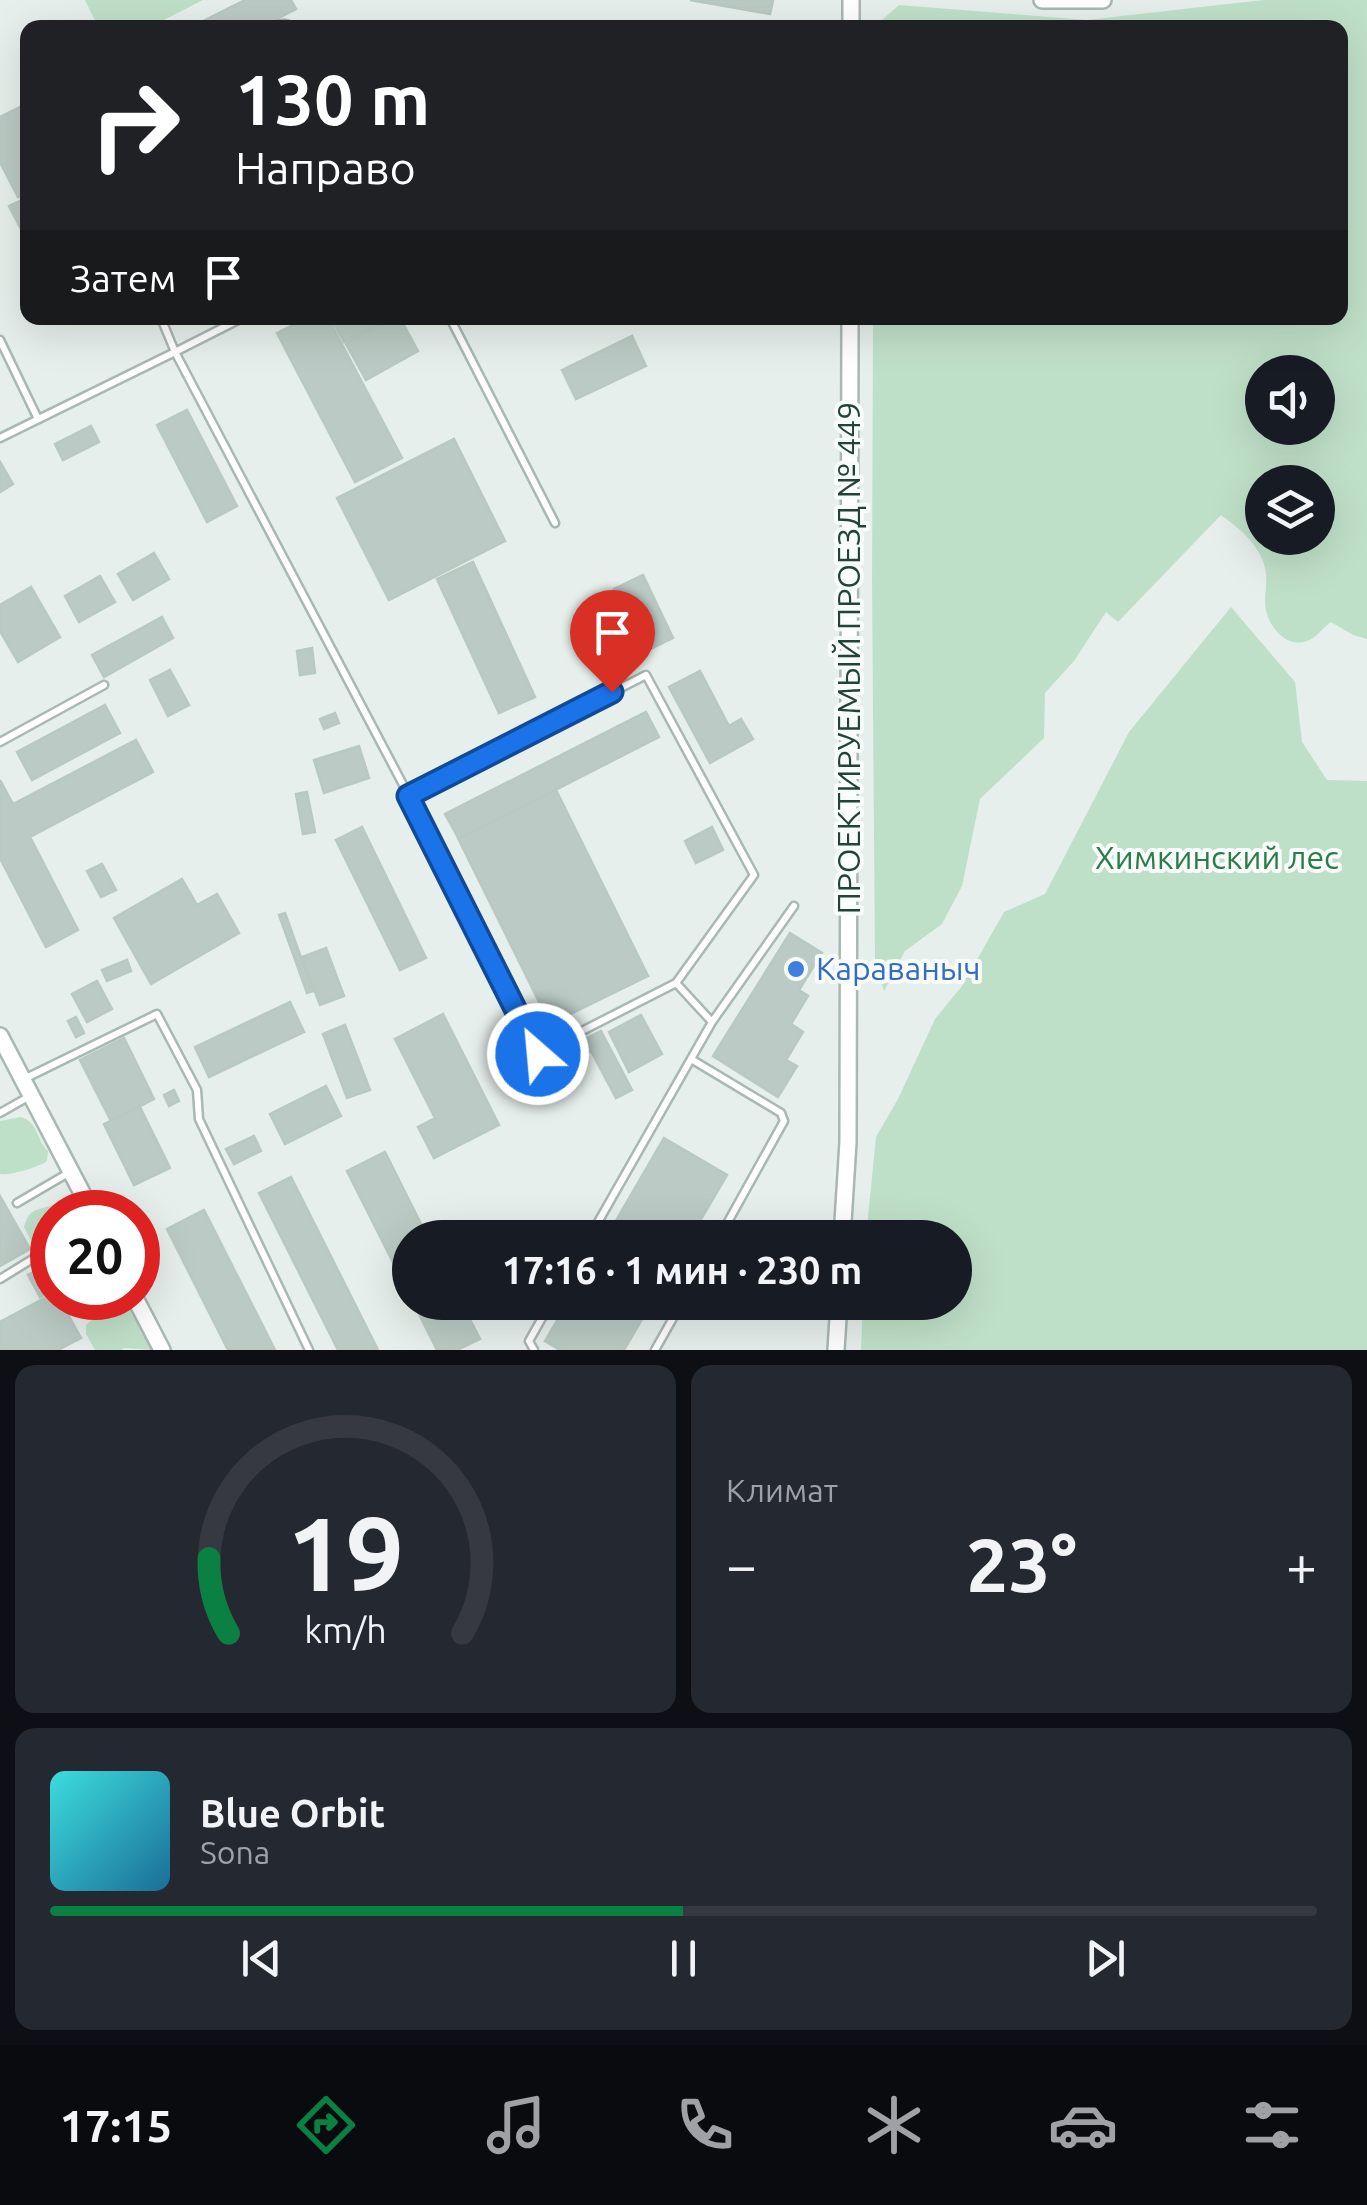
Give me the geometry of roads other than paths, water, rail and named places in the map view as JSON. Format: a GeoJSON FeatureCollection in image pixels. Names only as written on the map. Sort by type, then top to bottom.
{"type":"FeatureCollection","features":[{"type":"Feature","properties":{"kind":"street"},"geometry":{"type":"LineString","coordinates":[[1042,0],[1103,0]]}},
{"type":"Feature","properties":{"kind":"street","name":"ПРОЕКТИРУЕМЫЙ ПРОЕЗД № 449"},"geometry":{"type":"LineString","coordinates":[[843,1220],[848,1122],[850,325]]}},
{"type":"Feature","properties":{"kind":"street"},"geometry":{"type":"LineString","coordinates":[[0,1036],[80,1190]]}},
{"type":"Feature","properties":{"kind":"street"},"geometry":{"type":"LineString","coordinates":[[146,1320],[162,1350]]}},
{"type":"Feature","properties":{"kind":"street"},"geometry":{"type":"LineString","coordinates":[[836,1350],[838,1320]]}},
{"type":"Feature","properties":{"kind":"lane"},"geometry":{"type":"LineString","coordinates":[[164,325],[538,1054],[676,983],[754,876],[646,675],[408,796]]}},
{"type":"Feature","properties":{"kind":"lane"},"geometry":{"type":"LineString","coordinates":[[0,438],[228,325]]}},
{"type":"Feature","properties":{"kind":"lane"},"geometry":{"type":"LineString","coordinates":[[454,325],[555,523]]}},
{"type":"Feature","properties":{"kind":"lane"},"geometry":{"type":"LineString","coordinates":[[0,340],[38,419]]}},
{"type":"Feature","properties":{"kind":"lane"},"geometry":{"type":"LineString","coordinates":[[0,742],[104,685]]}},
{"type":"Feature","properties":{"kind":"lane"},"geometry":{"type":"LineString","coordinates":[[599,1220],[712,1022],[794,906]]}},
{"type":"Feature","properties":{"kind":"lane"},"geometry":{"type":"LineString","coordinates":[[676,983],[712,1022]]}},
{"type":"Feature","properties":{"kind":"lane"},"geometry":{"type":"LineString","coordinates":[[22,1080],[157,1014],[196,1090],[199,1119],[309,1350]]}},
{"type":"Feature","properties":{"kind":"lane"},"geometry":{"type":"LineString","coordinates":[[691,1059],[781,1114],[784,1120],[729,1220]]}},
{"type":"Feature","properties":{"kind":"lane"},"geometry":{"type":"LineString","coordinates":[[0,1113],[31,1096]]}},
{"type":"Feature","properties":{"kind":"lane"},"geometry":{"type":"LineString","coordinates":[[16,1204],[71,1172]]}},
{"type":"Feature","properties":{"kind":"lane"},"geometry":{"type":"LineString","coordinates":[[0,1278],[30,1260]]}},
{"type":"Feature","properties":{"kind":"lane"},"geometry":{"type":"LineString","coordinates":[[534,1350],[529,1341],[541,1320]]}},
{"type":"Feature","properties":{"kind":"lane"},"geometry":{"type":"LineString","coordinates":[[655,1350],[672,1320]]}},
{"type":"Feature","properties":{"kind":"place","name":"Караваныч"},"geometry":{"type":"Point","coordinates":[796,969]}},
{"type":"Feature","properties":{"kind":"park label","name":"Химкинский лес"},"geometry":{"type":"Point","coordinates":[1217,858]}}]}
